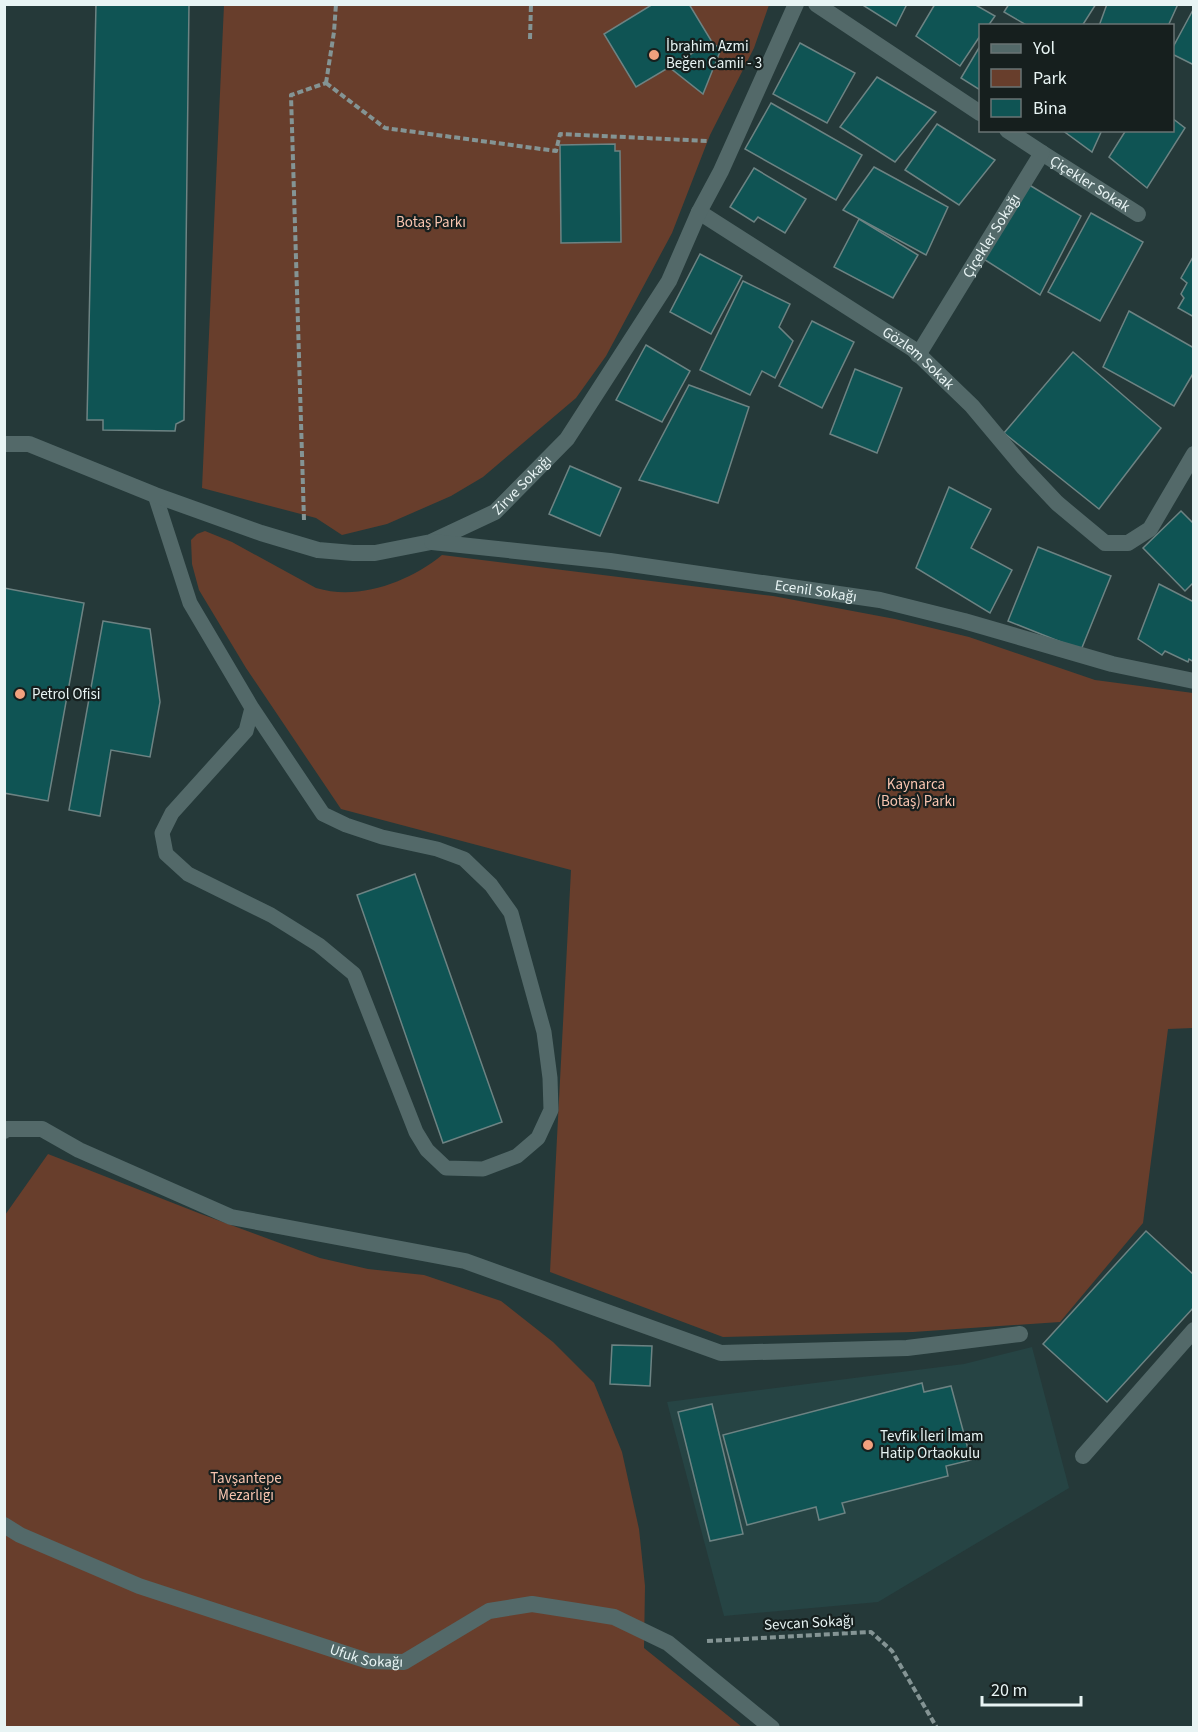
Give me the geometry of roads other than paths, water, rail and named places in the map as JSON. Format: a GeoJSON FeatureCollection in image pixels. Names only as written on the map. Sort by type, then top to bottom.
{"type":"FeatureCollection","features":[{"type":"Feature","properties":{"kind":"street","name":"Zirve Sokağı"},"geometry":{"type":"LineString","coordinates":[[4,444],[30,444],[155,495],[261,533],[318,550],[375,553],[431,542],[495,512],[567,439],[669,281],[796,4]]}},
{"type":"Feature","properties":{"kind":"street"},"geometry":{"type":"LineString","coordinates":[[816,4],[979,112]]}},
{"type":"Feature","properties":{"kind":"street"},"geometry":{"type":"LineString","coordinates":[[1010,132],[1042,153]]}},
{"type":"Feature","properties":{"kind":"street","name":"Çiçekler Sokak"},"geometry":{"type":"LineString","coordinates":[[1042,153],[1138,214]]}},
{"type":"Feature","properties":{"kind":"street","name":"Çiçekler Sokağı"},"geometry":{"type":"LineString","coordinates":[[918,355],[1042,153]]}},
{"type":"Feature","properties":{"kind":"street","name":"Gözlem Sokak"},"geometry":{"type":"LineString","coordinates":[[699,212],[918,355],[972,406],[1057,503],[1105,543],[1128,543],[1150,529],[1194,454]]}},
{"type":"Feature","properties":{"kind":"street","name":"Ecenil Sokağı"},"geometry":{"type":"LineString","coordinates":[[431,542],[610,561],[880,600],[964,621],[1112,664],[1194,681]]}},
{"type":"Feature","properties":{"kind":"street"},"geometry":{"type":"LineString","coordinates":[[4,1131],[6,1129],[42,1129],[79,1150],[231,1217],[465,1261],[721,1353],[907,1348],[1020,1334]]}},
{"type":"Feature","properties":{"kind":"street"},"geometry":{"type":"LineString","coordinates":[[1083,1456],[1156,1370],[1194,1330]]}},
{"type":"Feature","properties":{"kind":"street","name":"Ufuk Sokağı"},"geometry":{"type":"LineString","coordinates":[[4,1525],[20,1535],[139,1586],[368,1661],[404,1662],[489,1611],[532,1605],[614,1617],[668,1643],[772,1728]]}},
{"type":"Feature","properties":{"kind":"lane"},"geometry":{"type":"LineString","coordinates":[[155,495],[190,603],[252,708],[323,814],[346,825],[382,837],[437,849],[464,859],[491,885],[511,913],[544,1032],[550,1078],[551,1110],[538,1138],[517,1156],[483,1169],[446,1168],[427,1150],[416,1132],[354,974],[319,945],[271,915],[188,874],[166,854],[162,833],[172,813],[246,731],[252,708]]}},
{"type":"Feature","properties":{"kind":"place","name":"İbrahim Azmi Beğen Camii - 3"},"geometry":{"type":"Point","coordinates":[654,55]}},
{"type":"Feature","properties":{"kind":"place","name":"Petrol Ofisi"},"geometry":{"type":"Point","coordinates":[20,694]}},
{"type":"Feature","properties":{"kind":"place","name":"Tevfik İleri İmam Hatip Ortaokulu"},"geometry":{"type":"Point","coordinates":[868,1445]}},
{"type":"Feature","properties":{"kind":"park label","name":"Botaş Parkı"},"geometry":{"type":"Point","coordinates":[431,222]}},
{"type":"Feature","properties":{"kind":"park label","name":"Kaynarca (Botaş) Parkı"},"geometry":{"type":"Point","coordinates":[916,792]}},
{"type":"Feature","properties":{"kind":"park label","name":"Tavşantepe Mezarlığı"},"geometry":{"type":"Point","coordinates":[246,1486]}}]}
